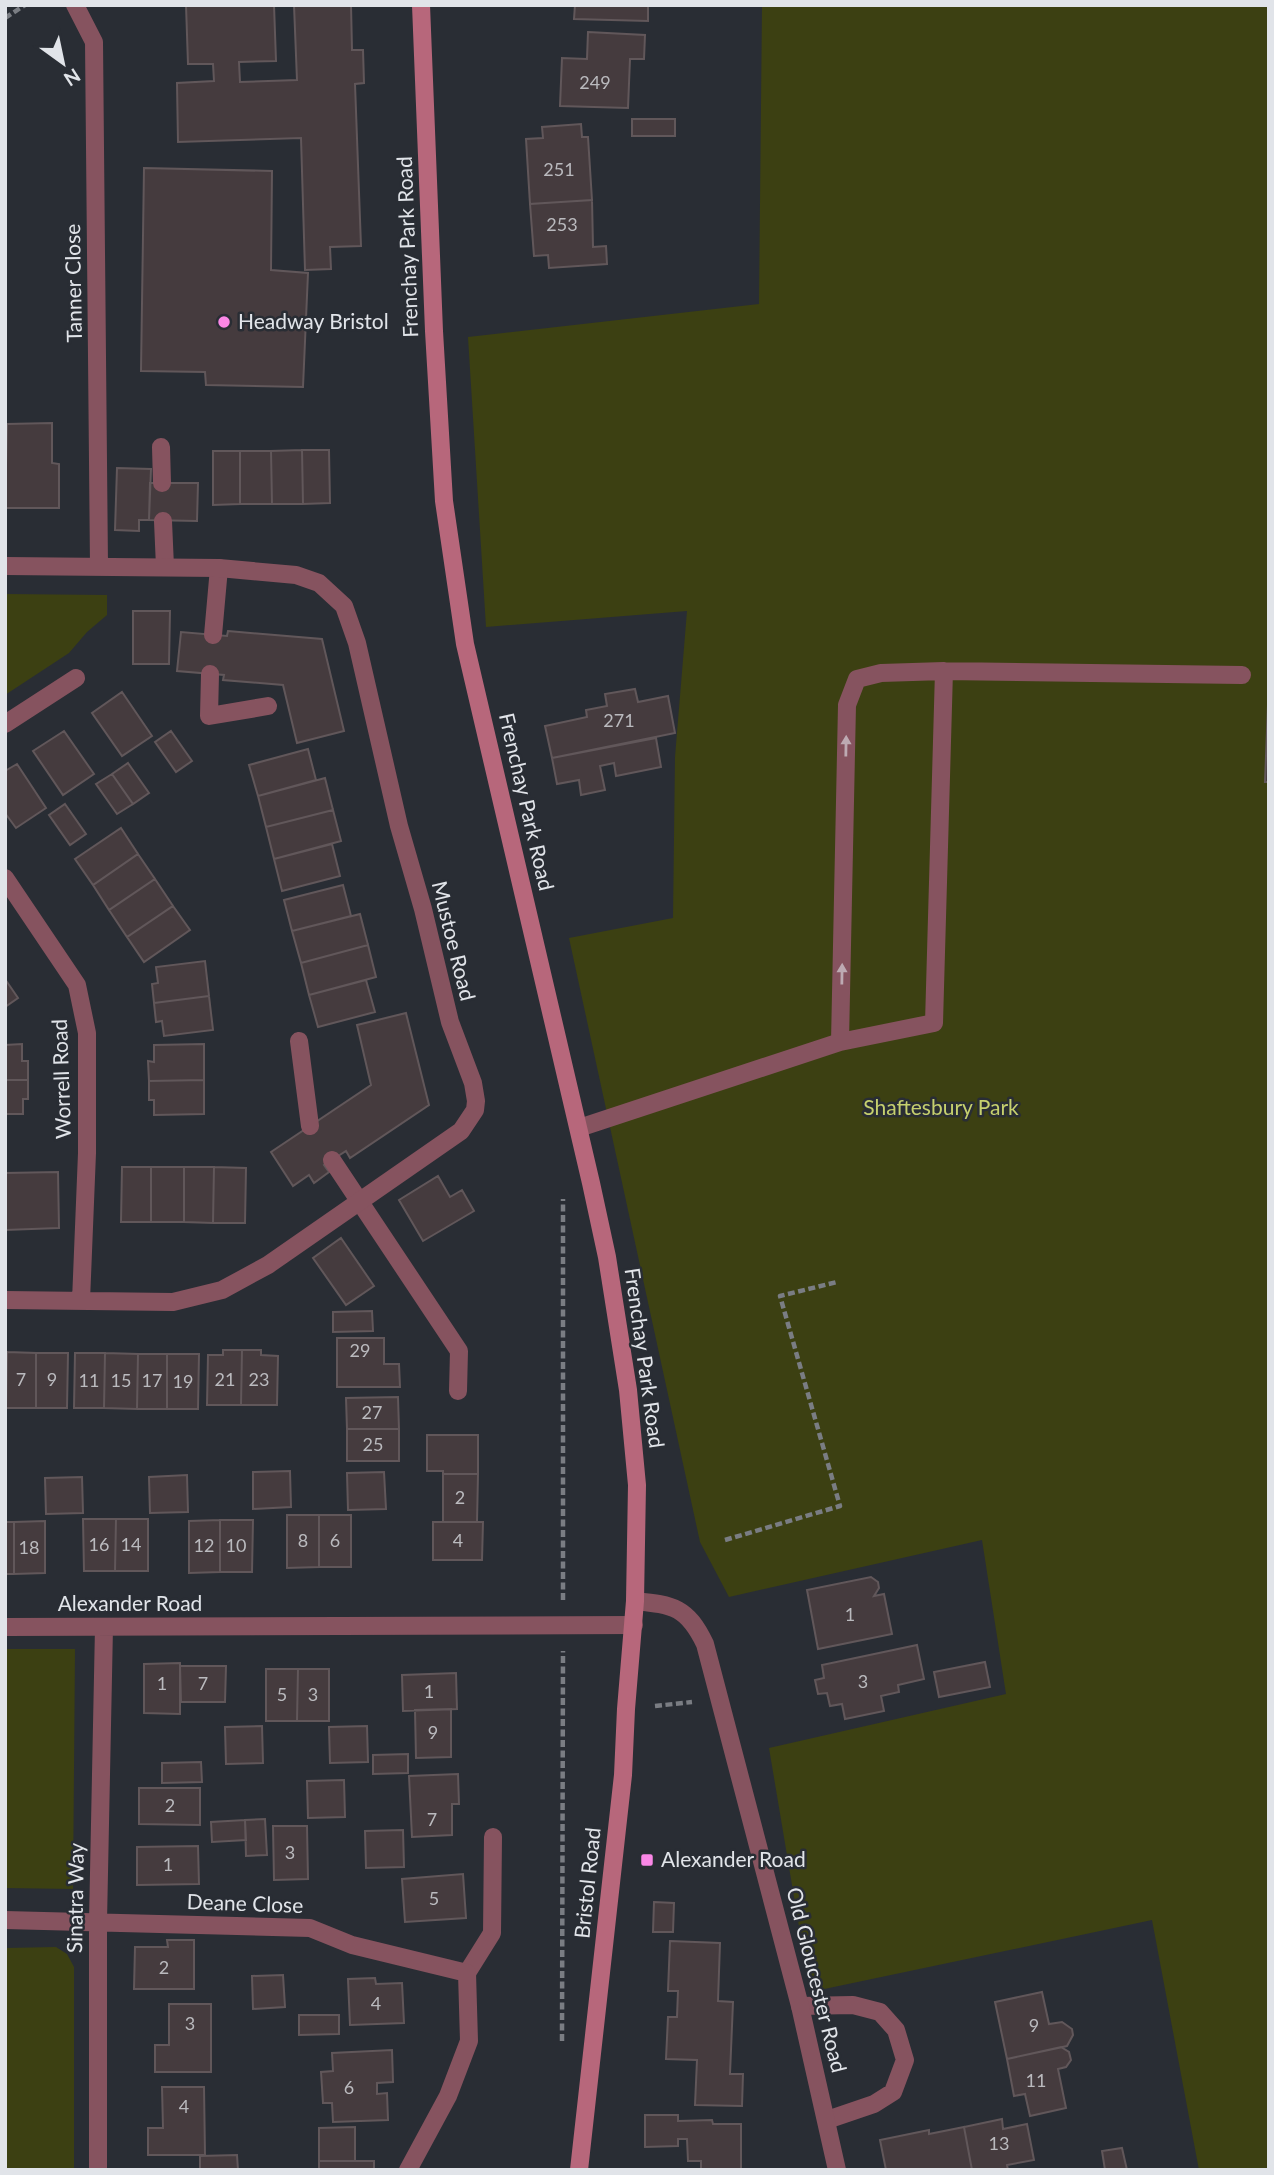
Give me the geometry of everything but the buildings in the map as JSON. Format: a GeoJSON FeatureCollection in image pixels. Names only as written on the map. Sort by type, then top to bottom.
{"type":"FeatureCollection","features":[{"type":"Feature","properties":{"kind":"main road","name":"Frenchay Park Road"},"geometry":{"type":"LineString","coordinates":[[421,5],[434,331],[444,501],[465,644],[607,1257],[628,1390],[637,1485],[635,1601]]}},
{"type":"Feature","properties":{"kind":"main road","name":"Bristol Road"},"geometry":{"type":"LineString","coordinates":[[579,2170],[623,1775],[635,1601]]}},
{"type":"Feature","properties":{"kind":"street","name":"Tanner Close"},"geometry":{"type":"LineString","coordinates":[[75,5],[94,42],[99,566]]}},
{"type":"Feature","properties":{"kind":"street"},"geometry":{"type":"LineString","coordinates":[[161,447],[162,482]]}},
{"type":"Feature","properties":{"kind":"street"},"geometry":{"type":"LineString","coordinates":[[163,521],[165,567]]}},
{"type":"Feature","properties":{"kind":"street","name":"Mustoe Road"},"geometry":{"type":"LineString","coordinates":[[5,566],[219,568],[309,578],[328,590],[344,606],[357,643],[399,827],[424,909],[450,1021],[473,1083],[476,1101],[475,1110],[465,1127],[268,1265],[222,1290],[173,1302],[5,1300]]}},
{"type":"Feature","properties":{"kind":"street"},"geometry":{"type":"LineString","coordinates":[[213,635],[219,568]]}},
{"type":"Feature","properties":{"kind":"street"},"geometry":{"type":"LineString","coordinates":[[579,1128],[840,1042],[934,1023],[944,671]]}},
{"type":"Feature","properties":{"kind":"street"},"geometry":{"type":"LineString","coordinates":[[840,1042],[847,705],[857,679],[881,673],[944,671],[1242,675]]}},
{"type":"Feature","properties":{"kind":"street"},"geometry":{"type":"LineString","coordinates":[[210,674],[209,716],[268,706]]}},
{"type":"Feature","properties":{"kind":"street"},"geometry":{"type":"LineString","coordinates":[[5,724],[76,678]]}},
{"type":"Feature","properties":{"kind":"street","name":"Worrell Road"},"geometry":{"type":"LineString","coordinates":[[5,878],[77,985],[87,1033],[87,1153],[81,1301]]}},
{"type":"Feature","properties":{"kind":"street"},"geometry":{"type":"LineString","coordinates":[[299,1041],[310,1126]]}},
{"type":"Feature","properties":{"kind":"street"},"geometry":{"type":"LineString","coordinates":[[332,1160],[459,1351],[458,1391]]}},
{"type":"Feature","properties":{"kind":"street","name":"Old Gloucester Road"},"geometry":{"type":"LineString","coordinates":[[635,1601],[675,1606],[687,1615],[705,1644],[800,2006],[837,2170]]}},
{"type":"Feature","properties":{"kind":"street","name":"Alexander Road"},"geometry":{"type":"LineString","coordinates":[[5,1628],[634,1625]]}},
{"type":"Feature","properties":{"kind":"street","name":"Sinatra Way"},"geometry":{"type":"LineString","coordinates":[[98,2170],[98,1922],[104,1626]]}},
{"type":"Feature","properties":{"kind":"street"},"geometry":{"type":"LineString","coordinates":[[408,2170],[448,2096],[469,2041],[467,1973],[492,1933],[493,1837]]}},
{"type":"Feature","properties":{"kind":"street","name":"Deane Close"},"geometry":{"type":"LineString","coordinates":[[5,1920],[310,1928],[352,1945],[467,1973]]}},
{"type":"Feature","properties":{"kind":"street"},"geometry":{"type":"LineString","coordinates":[[800,2006],[853,2005],[880,2012],[896,2029],[905,2060],[893,2092],[874,2104],[827,2120]]}},
{"type":"Feature","properties":{"kind":"path"},"geometry":{"type":"LineString","coordinates":[[5,18],[25,5]]}},
{"type":"Feature","properties":{"kind":"path"},"geometry":{"type":"LineString","coordinates":[[725,1540],[840,1506],[780,1296],[837,1282]]}},
{"type":"Feature","properties":{"kind":"path"},"geometry":{"type":"LineString","coordinates":[[626,1709],[720,1698]]}},
{"type":"Feature","properties":{"kind":"green space","name":"Shaftesbury Park"},"geometry":{"type":"Polygon","coordinates":[[[762,5],[1269,5],[1269,2170],[1199,2170],[1152,1920],[810,1992],[769,1748],[1006,1694],[982,1540],[729,1597],[700,1542],[569,938],[673,918],[675,757],[687,611],[486,627],[468,337],[759,304],[762,5]]]}},
{"type":"Feature","properties":{"kind":"green space"},"geometry":{"type":"Polygon","coordinates":[[[5,594],[107,595],[107,615],[87,632],[69,653],[5,695],[5,594]]]}},
{"type":"Feature","properties":{"kind":"green space"},"geometry":{"type":"Polygon","coordinates":[[[5,1649],[75,1649],[73,1889],[5,1888],[5,1649]]]}},
{"type":"Feature","properties":{"kind":"green space"},"geometry":{"type":"Polygon","coordinates":[[[56,1947],[67,1954],[74,1967],[74,2170],[5,2170],[5,1948],[56,1947]]]}},
{"type":"Feature","properties":{"kind":"place","name":"Headway Bristol"},"geometry":{"type":"Point","coordinates":[224,322]}},
{"type":"Feature","properties":{"kind":"place","name":"Alexander Road"},"geometry":{"type":"Point","coordinates":[647,1860]}}]}
